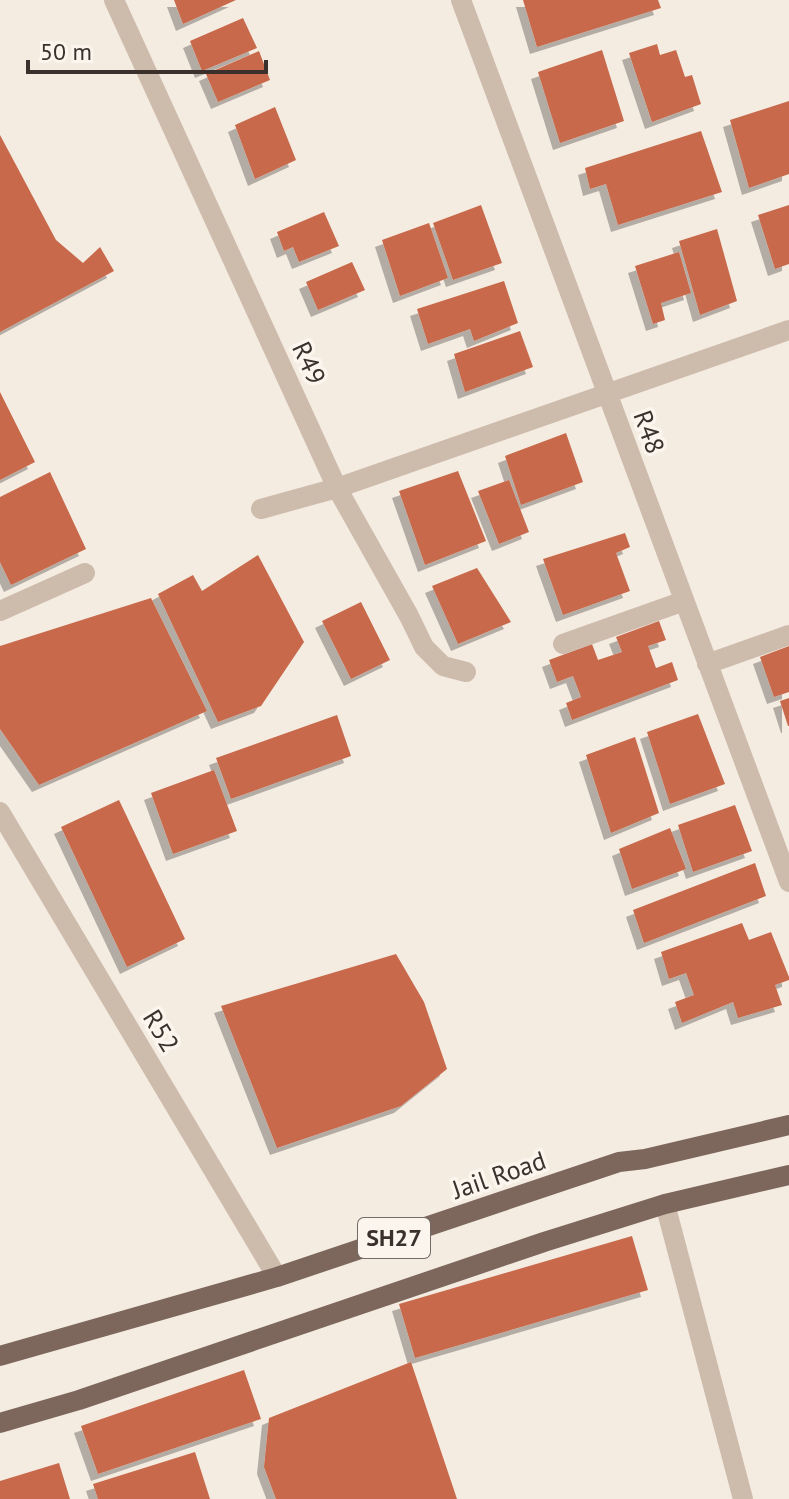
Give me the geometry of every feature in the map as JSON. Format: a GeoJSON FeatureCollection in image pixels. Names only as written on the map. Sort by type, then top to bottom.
{"type":"FeatureCollection","features":[{"type":"Feature","properties":{"kind":"main road","name":"Jail Road"},"geometry":{"type":"LineString","coordinates":[[0,1356],[277,1277],[619,1162],[645,1159],[789,1125]]}},
{"type":"Feature","properties":{"kind":"main road"},"geometry":{"type":"LineString","coordinates":[[0,1423],[79,1400],[544,1242],[665,1204],[789,1175]]}},
{"type":"Feature","properties":{"kind":"street","name":"R49"},"geometry":{"type":"LineString","coordinates":[[114,0],[337,488],[424,647],[443,666],[466,672]]}},
{"type":"Feature","properties":{"kind":"street","name":"R48"},"geometry":{"type":"LineString","coordinates":[[461,0],[789,882]]}},
{"type":"Feature","properties":{"kind":"street"},"geometry":{"type":"LineString","coordinates":[[261,509],[337,488],[789,330]]}},
{"type":"Feature","properties":{"kind":"street"},"geometry":{"type":"LineString","coordinates":[[0,611],[85,573]]}},
{"type":"Feature","properties":{"kind":"street"},"geometry":{"type":"LineString","coordinates":[[563,644],[684,601]]}},
{"type":"Feature","properties":{"kind":"street"},"geometry":{"type":"LineString","coordinates":[[707,664],[789,635]]}},
{"type":"Feature","properties":{"kind":"street","name":"R52"},"geometry":{"type":"LineString","coordinates":[[0,812],[277,1277]]}},
{"type":"Feature","properties":{"kind":"street"},"geometry":{"type":"LineString","coordinates":[[665,1204],[743,1499]]}},
{"type":"Feature","properties":{"kind":"building"},"geometry":{"type":"Polygon","coordinates":[[[174,0],[236,0],[183,24],[174,0]]]}},
{"type":"Feature","properties":{"kind":"building"},"geometry":{"type":"Polygon","coordinates":[[[523,0],[658,0],[661,8],[537,47],[523,0]]]}},
{"type":"Feature","properties":{"kind":"building"},"geometry":{"type":"Polygon","coordinates":[[[243,18],[257,48],[202,71],[190,41],[243,18]]]}},
{"type":"Feature","properties":{"kind":"building"},"geometry":{"type":"Polygon","coordinates":[[[657,44],[660,55],[676,50],[685,77],[692,75],[701,104],[652,122],[629,53],[657,44]]]}},
{"type":"Feature","properties":{"kind":"building"},"geometry":{"type":"Polygon","coordinates":[[[602,50],[624,121],[560,143],[538,72],[602,50]]]}},
{"type":"Feature","properties":{"kind":"building"},"geometry":{"type":"Polygon","coordinates":[[[259,51],[270,80],[218,102],[206,74],[259,51]]]}},
{"type":"Feature","properties":{"kind":"building"},"geometry":{"type":"Polygon","coordinates":[[[789,101],[789,174],[749,188],[730,120],[789,101]]]}},
{"type":"Feature","properties":{"kind":"building"},"geometry":{"type":"Polygon","coordinates":[[[275,107],[296,160],[255,179],[235,125],[275,107]]]}},
{"type":"Feature","properties":{"kind":"building"},"geometry":{"type":"Polygon","coordinates":[[[701,131],[722,192],[618,225],[606,184],[590,189],[585,168],[701,131]]]}},
{"type":"Feature","properties":{"kind":"building"},"geometry":{"type":"Polygon","coordinates":[[[0,135],[56,240],[83,263],[100,247],[114,271],[0,332],[0,135]]]}},
{"type":"Feature","properties":{"kind":"building"},"geometry":{"type":"Polygon","coordinates":[[[481,205],[502,263],[453,280],[433,223],[481,205]]]}},
{"type":"Feature","properties":{"kind":"building"},"geometry":{"type":"Polygon","coordinates":[[[789,205],[789,264],[775,269],[758,215],[789,205]]]}},
{"type":"Feature","properties":{"kind":"building"},"geometry":{"type":"Polygon","coordinates":[[[324,212],[339,246],[299,262],[293,247],[284,251],[277,232],[324,212]]]}},
{"type":"Feature","properties":{"kind":"building"},"geometry":{"type":"Polygon","coordinates":[[[429,223],[448,278],[400,296],[382,240],[429,223]]]}},
{"type":"Feature","properties":{"kind":"building"},"geometry":{"type":"Polygon","coordinates":[[[717,229],[737,301],[700,315],[679,241],[717,229]]]}},
{"type":"Feature","properties":{"kind":"building"},"geometry":{"type":"Polygon","coordinates":[[[679,252],[691,293],[661,303],[665,320],[653,324],[635,266],[679,252]]]}},
{"type":"Feature","properties":{"kind":"building"},"geometry":{"type":"Polygon","coordinates":[[[352,262],[365,290],[318,310],[306,282],[352,262]]]}},
{"type":"Feature","properties":{"kind":"building"},"geometry":{"type":"Polygon","coordinates":[[[504,281],[518,323],[474,341],[470,329],[428,344],[417,309],[504,281]]]}},
{"type":"Feature","properties":{"kind":"building"},"geometry":{"type":"Polygon","coordinates":[[[520,331],[533,367],[465,392],[454,354],[520,331]]]}},
{"type":"Feature","properties":{"kind":"building"},"geometry":{"type":"Polygon","coordinates":[[[0,392],[35,462],[0,480],[0,392]]]}},
{"type":"Feature","properties":{"kind":"building"},"geometry":{"type":"Polygon","coordinates":[[[566,433],[583,482],[521,505],[505,456],[566,433]]]}},
{"type":"Feature","properties":{"kind":"building"},"geometry":{"type":"Polygon","coordinates":[[[458,471],[486,541],[425,565],[399,491],[458,471]]]}},
{"type":"Feature","properties":{"kind":"building"},"geometry":{"type":"Polygon","coordinates":[[[50,472],[86,549],[11,585],[0,562],[0,497],[50,472]]]}},
{"type":"Feature","properties":{"kind":"building"},"geometry":{"type":"Polygon","coordinates":[[[509,480],[529,532],[499,544],[478,491],[509,480]]]}},
{"type":"Feature","properties":{"kind":"building"},"geometry":{"type":"Polygon","coordinates":[[[625,533],[630,547],[616,553],[630,591],[563,615],[543,559],[625,533]]]}},
{"type":"Feature","properties":{"kind":"building"},"geometry":{"type":"Polygon","coordinates":[[[258,555],[304,642],[261,706],[218,722],[158,594],[193,575],[202,591],[258,555]]]}},
{"type":"Feature","properties":{"kind":"building"},"geometry":{"type":"Polygon","coordinates":[[[477,568],[511,622],[458,644],[432,586],[477,568]]]}},
{"type":"Feature","properties":{"kind":"building"},"geometry":{"type":"Polygon","coordinates":[[[151,598],[207,711],[39,785],[0,729],[0,646],[151,598]]]}},
{"type":"Feature","properties":{"kind":"building"},"geometry":{"type":"Polygon","coordinates":[[[361,602],[390,660],[351,679],[322,621],[361,602]]]}},
{"type":"Feature","properties":{"kind":"building"},"geometry":{"type":"Polygon","coordinates":[[[659,621],[666,640],[648,646],[656,668],[672,662],[678,680],[572,720],[566,703],[581,697],[573,676],[557,682],[549,660],[592,644],[598,660],[622,652],[616,637],[659,621]]]}},
{"type":"Feature","properties":{"kind":"building"},"geometry":{"type":"Polygon","coordinates":[[[789,646],[789,692],[774,697],[760,657],[789,646]]]}},
{"type":"Feature","properties":{"kind":"building"},"geometry":{"type":"Polygon","coordinates":[[[789,698],[789,726],[788,726],[780,701],[789,698]]]}},
{"type":"Feature","properties":{"kind":"building"},"geometry":{"type":"Polygon","coordinates":[[[698,714],[725,784],[670,804],[647,732],[698,714]]]}},
{"type":"Feature","properties":{"kind":"building"},"geometry":{"type":"Polygon","coordinates":[[[337,715],[351,756],[231,799],[216,758],[337,715]]]}},
{"type":"Feature","properties":{"kind":"building"},"geometry":{"type":"Polygon","coordinates":[[[635,737],[659,813],[611,833],[586,755],[635,737]]]}},
{"type":"Feature","properties":{"kind":"building"},"geometry":{"type":"Polygon","coordinates":[[[214,770],[237,831],[173,854],[151,793],[214,770]]]}},
{"type":"Feature","properties":{"kind":"building"},"geometry":{"type":"Polygon","coordinates":[[[119,800],[185,939],[127,967],[61,827],[119,800]]]}},
{"type":"Feature","properties":{"kind":"building"},"geometry":{"type":"Polygon","coordinates":[[[735,805],[752,851],[693,872],[678,825],[735,805]]]}},
{"type":"Feature","properties":{"kind":"building"},"geometry":{"type":"Polygon","coordinates":[[[670,828],[686,869],[632,889],[619,849],[670,828]]]}},
{"type":"Feature","properties":{"kind":"building"},"geometry":{"type":"Polygon","coordinates":[[[755,863],[766,896],[644,943],[633,910],[755,863]]]}},
{"type":"Feature","properties":{"kind":"building"},"geometry":{"type":"Polygon","coordinates":[[[742,923],[749,940],[771,932],[789,977],[789,980],[775,985],[782,1005],[738,1018],[733,1002],[682,1023],[675,1002],[694,995],[686,973],[669,979],[661,952],[742,923]]]}},
{"type":"Feature","properties":{"kind":"building"},"geometry":{"type":"Polygon","coordinates":[[[396,954],[424,1002],[447,1069],[401,1106],[277,1148],[221,1006],[396,954]]]}},
{"type":"Feature","properties":{"kind":"building"},"geometry":{"type":"Polygon","coordinates":[[[632,1236],[648,1290],[415,1358],[399,1304],[632,1236]]]}},
{"type":"Feature","properties":{"kind":"building"},"geometry":{"type":"Polygon","coordinates":[[[411,1362],[457,1499],[276,1499],[264,1467],[269,1418],[411,1362]]]}},
{"type":"Feature","properties":{"kind":"building"},"geometry":{"type":"Polygon","coordinates":[[[244,1370],[261,1419],[98,1474],[81,1426],[244,1370]]]}},
{"type":"Feature","properties":{"kind":"building"},"geometry":{"type":"Polygon","coordinates":[[[195,1452],[210,1499],[98,1499],[93,1484],[195,1452]]]}},
{"type":"Feature","properties":{"kind":"building"},"geometry":{"type":"Polygon","coordinates":[[[59,1463],[70,1499],[0,1499],[0,1481],[59,1463]]]}}]}
